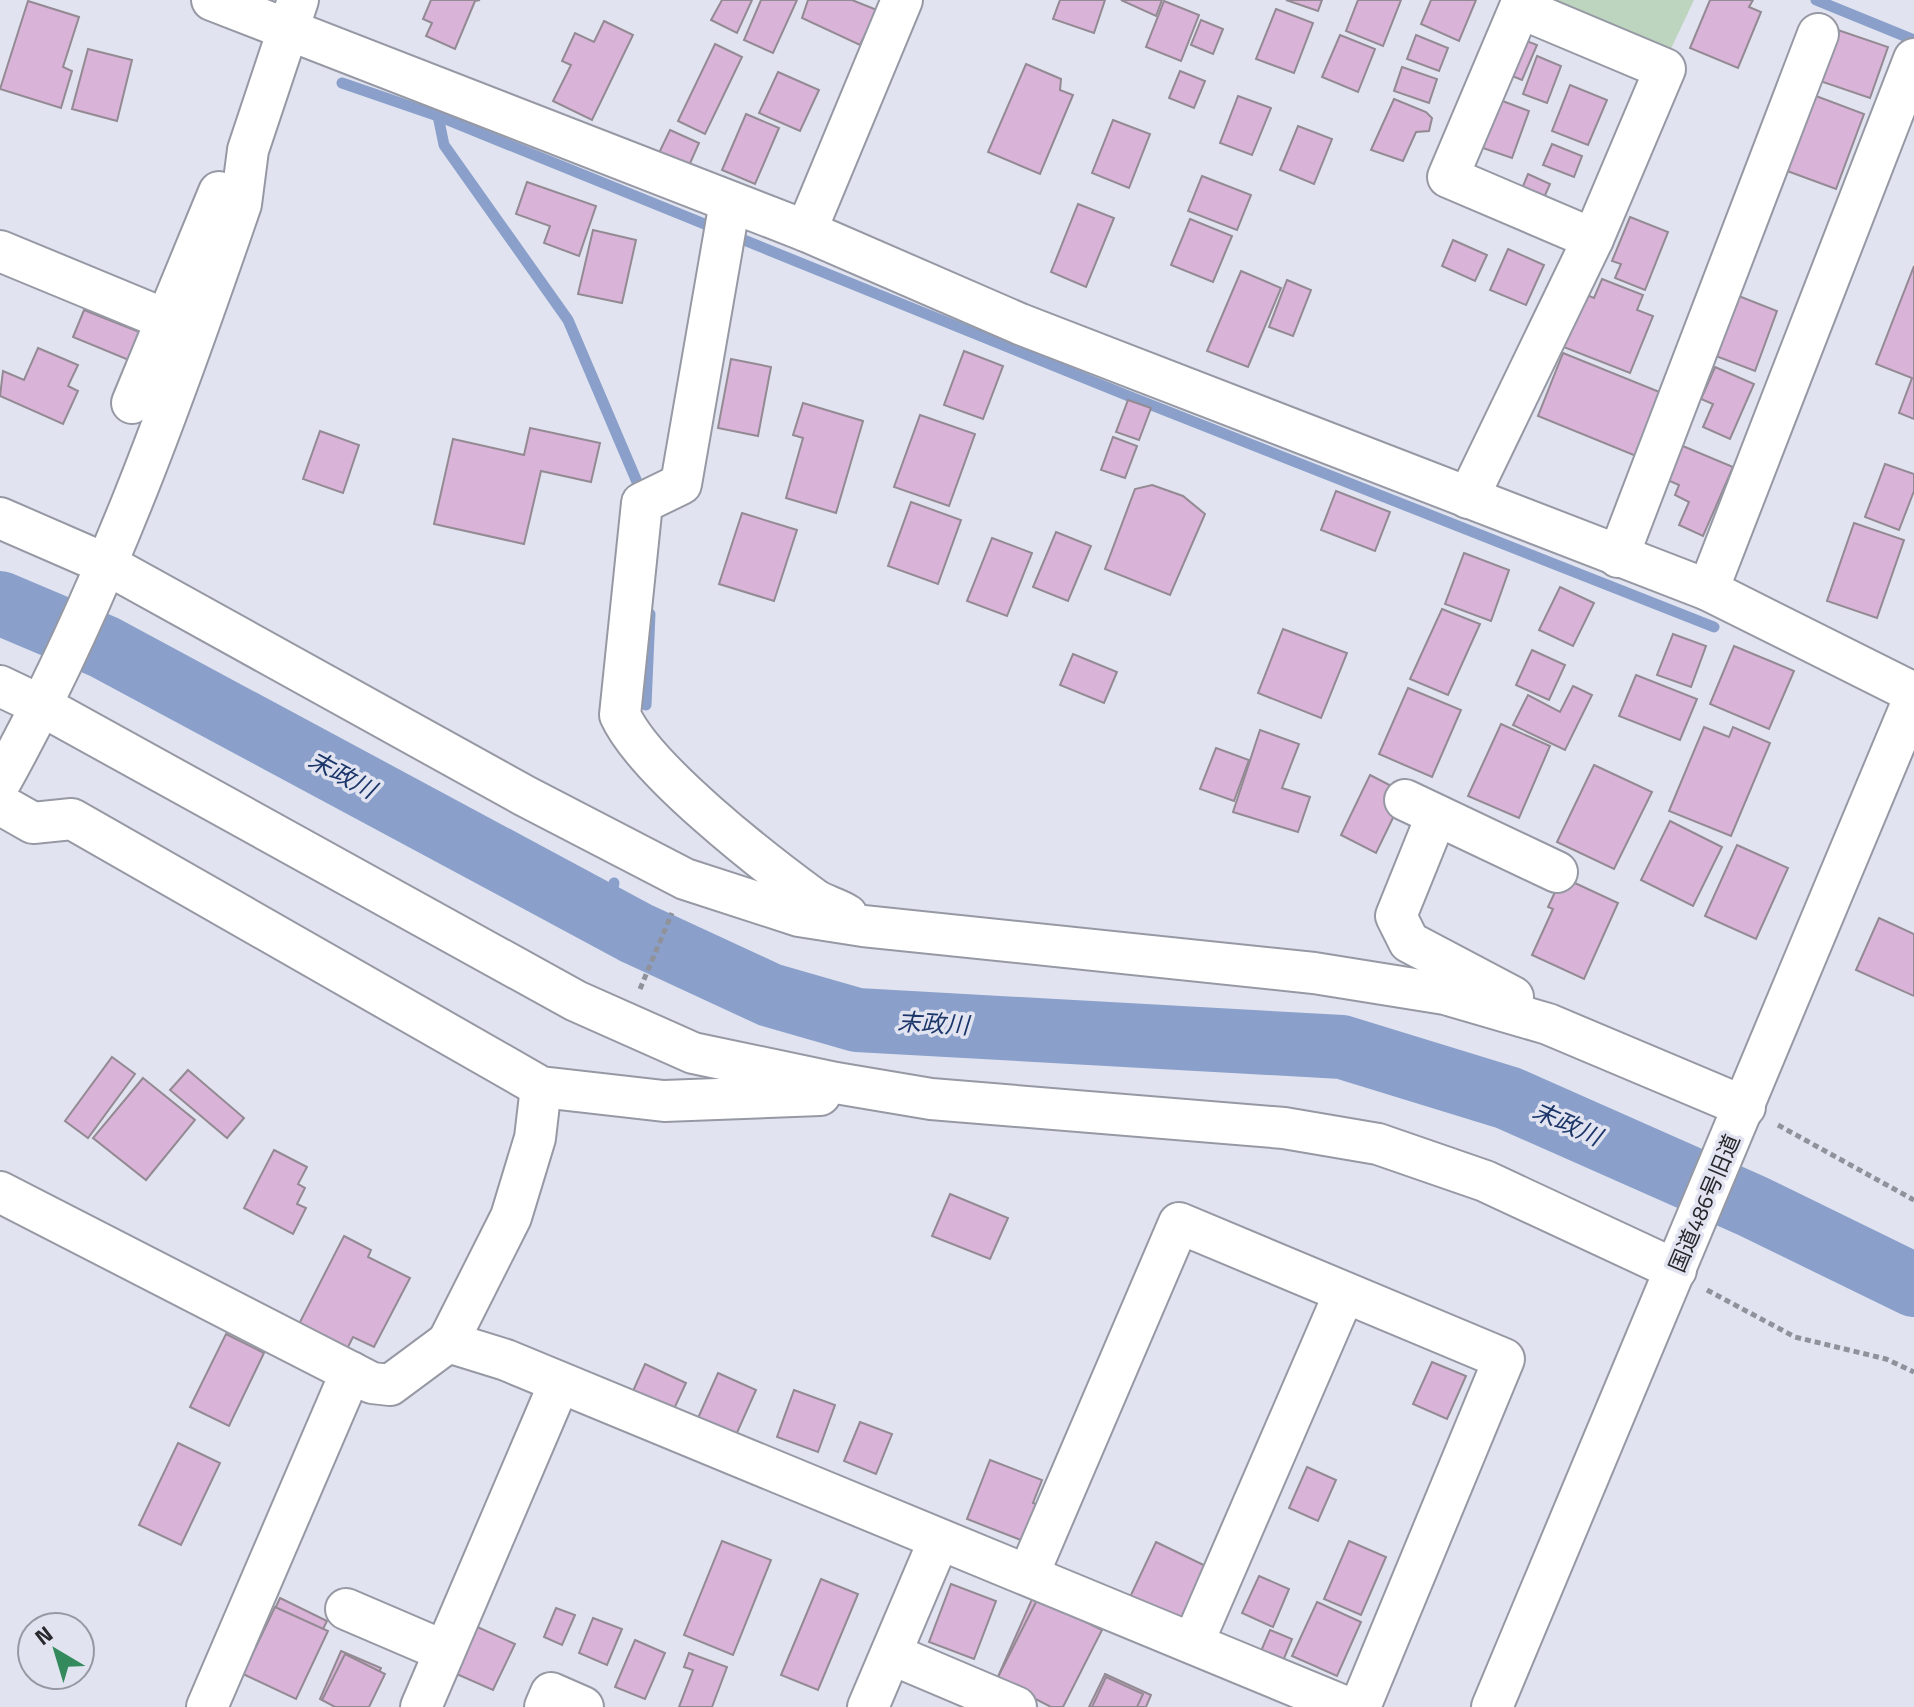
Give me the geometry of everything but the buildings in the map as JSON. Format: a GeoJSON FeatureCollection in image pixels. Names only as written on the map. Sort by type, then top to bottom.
{"type":"FeatureCollection","features":[{"type":"Feature","properties":{"kind":"street"},"geometry":{"type":"LineString","coordinates":[[806,231],[902,0]]}},
{"type":"Feature","properties":{"kind":"street"},"geometry":{"type":"LineString","coordinates":[[1468,498],[1593,239],[1665,69],[1521,4],[1448,177],[1593,239]]}},
{"type":"Feature","properties":{"kind":"street"},"geometry":{"type":"LineString","coordinates":[[237,5],[292,16],[727,222],[806,231],[1020,324],[1708,590],[1914,696]]}},
{"type":"Feature","properties":{"kind":"street"},"geometry":{"type":"LineString","coordinates":[[292,16],[248,150],[241,204],[232,232],[106,569],[5,796],[33,823],[72,819],[541,1087],[664,1101],[821,1095],[836,1083]]}},
{"type":"Feature","properties":{"kind":"street"},"geometry":{"type":"LineString","coordinates":[[1618,557],[1818,34]]}},
{"type":"Feature","properties":{"kind":"street"},"geometry":{"type":"LineString","coordinates":[[1708,590],[1914,59]]}},
{"type":"Feature","properties":{"kind":"street"},"geometry":{"type":"LineString","coordinates":[[132,403],[222,183],[248,150]]}},
{"type":"Feature","properties":{"kind":"street"},"geometry":{"type":"LineString","coordinates":[[727,222],[681,484],[647,500],[620,715],[630,737],[721,826],[817,901],[863,926]]}},
{"type":"Feature","properties":{"kind":"street"},"geometry":{"type":"LineString","coordinates":[[0,251],[167,320]]}},
{"type":"Feature","properties":{"kind":"street"},"geometry":{"type":"LineString","coordinates":[[0,518],[106,569],[685,879],[799,916],[863,926],[1314,973],[1445,994],[1548,1024],[1745,1107]]}},
{"type":"Feature","properties":{"kind":"street"},"geometry":{"type":"LineString","coordinates":[[0,686],[45,703],[576,1001],[693,1053],[931,1099],[1284,1128],[1378,1144],[1485,1181],[1676,1270]]}},
{"type":"Feature","properties":{"kind":"street","name":"国道486号旧道"},"geometry":{"type":"LineString","coordinates":[[1492,1707],[1914,696]]}},
{"type":"Feature","properties":{"kind":"street"},"geometry":{"type":"LineString","coordinates":[[1548,1024],[1508,993],[1409,942],[1396,916],[1420,809],[1557,872]]}},
{"type":"Feature","properties":{"kind":"street"},"geometry":{"type":"LineString","coordinates":[[0,1192],[372,1383],[390,1385],[448,1342],[511,1217],[535,1138],[541,1087]]}},
{"type":"Feature","properties":{"kind":"street"},"geometry":{"type":"LineString","coordinates":[[1029,1573],[1179,1223],[1504,1359],[1360,1707]]}},
{"type":"Feature","properties":{"kind":"street"},"geometry":{"type":"LineString","coordinates":[[1193,1643],[1344,1294]]}},
{"type":"Feature","properties":{"kind":"street"},"geometry":{"type":"LineString","coordinates":[[448,1342],[506,1360],[939,1540],[1029,1573],[1346,1707]]}},
{"type":"Feature","properties":{"kind":"street"},"geometry":{"type":"LineString","coordinates":[[207,1707],[351,1372]]}},
{"type":"Feature","properties":{"kind":"street"},"geometry":{"type":"LineString","coordinates":[[421,1707],[559,1384]]}},
{"type":"Feature","properties":{"kind":"street"},"geometry":{"type":"LineString","coordinates":[[868,1707],[939,1540]]}},
{"type":"Feature","properties":{"kind":"street"},"geometry":{"type":"LineString","coordinates":[[346,1609],[444,1651]]}},
{"type":"Feature","properties":{"kind":"street"},"geometry":{"type":"LineString","coordinates":[[891,1654],[1016,1707]]}},
{"type":"Feature","properties":{"kind":"street"},"geometry":{"type":"LineString","coordinates":[[545,1707],[551,1693],[583,1707]]}},
{"type":"Feature","properties":{"kind":"path"},"geometry":{"type":"LineString","coordinates":[[634,1004],[674,908]]}},
{"type":"Feature","properties":{"kind":"path"},"geometry":{"type":"LineString","coordinates":[[1745,1107],[1914,1200]]}},
{"type":"Feature","properties":{"kind":"path"},"geometry":{"type":"LineString","coordinates":[[1676,1270],[1732,1306],[1795,1337],[1886,1359],[1914,1372]]}},
{"type":"Feature","properties":{"kind":"green space"},"geometry":{"type":"Polygon","coordinates":[[[1542,0],[1694,0],[1668,55],[1542,0]]]}},
{"type":"Feature","properties":{"kind":"waterway"},"geometry":{"type":"LineString","coordinates":[[1816,0],[1914,40]]}},
{"type":"Feature","properties":{"kind":"waterway"},"geometry":{"type":"LineString","coordinates":[[342,83],[438,116],[1131,397],[1714,627]]}},
{"type":"Feature","properties":{"kind":"waterway"},"geometry":{"type":"LineString","coordinates":[[438,116],[444,145],[568,320],[643,496]]}},
{"type":"Feature","properties":{"kind":"waterway","name":"末政川"},"geometry":{"type":"LineString","coordinates":[[0,603],[104,647],[636,933],[770,995],[857,1020],[1342,1047],[1508,1098],[1752,1206],[1914,1285]]}},
{"type":"Feature","properties":{"kind":"waterway"},"geometry":{"type":"LineString","coordinates":[[646,705],[650,614]]}},
{"type":"Feature","properties":{"kind":"waterway"},"geometry":{"type":"LineString","coordinates":[[37,646],[47,621]]}},
{"type":"Feature","properties":{"kind":"waterway"},"geometry":{"type":"LineString","coordinates":[[607,918],[614,883]]}}]}
